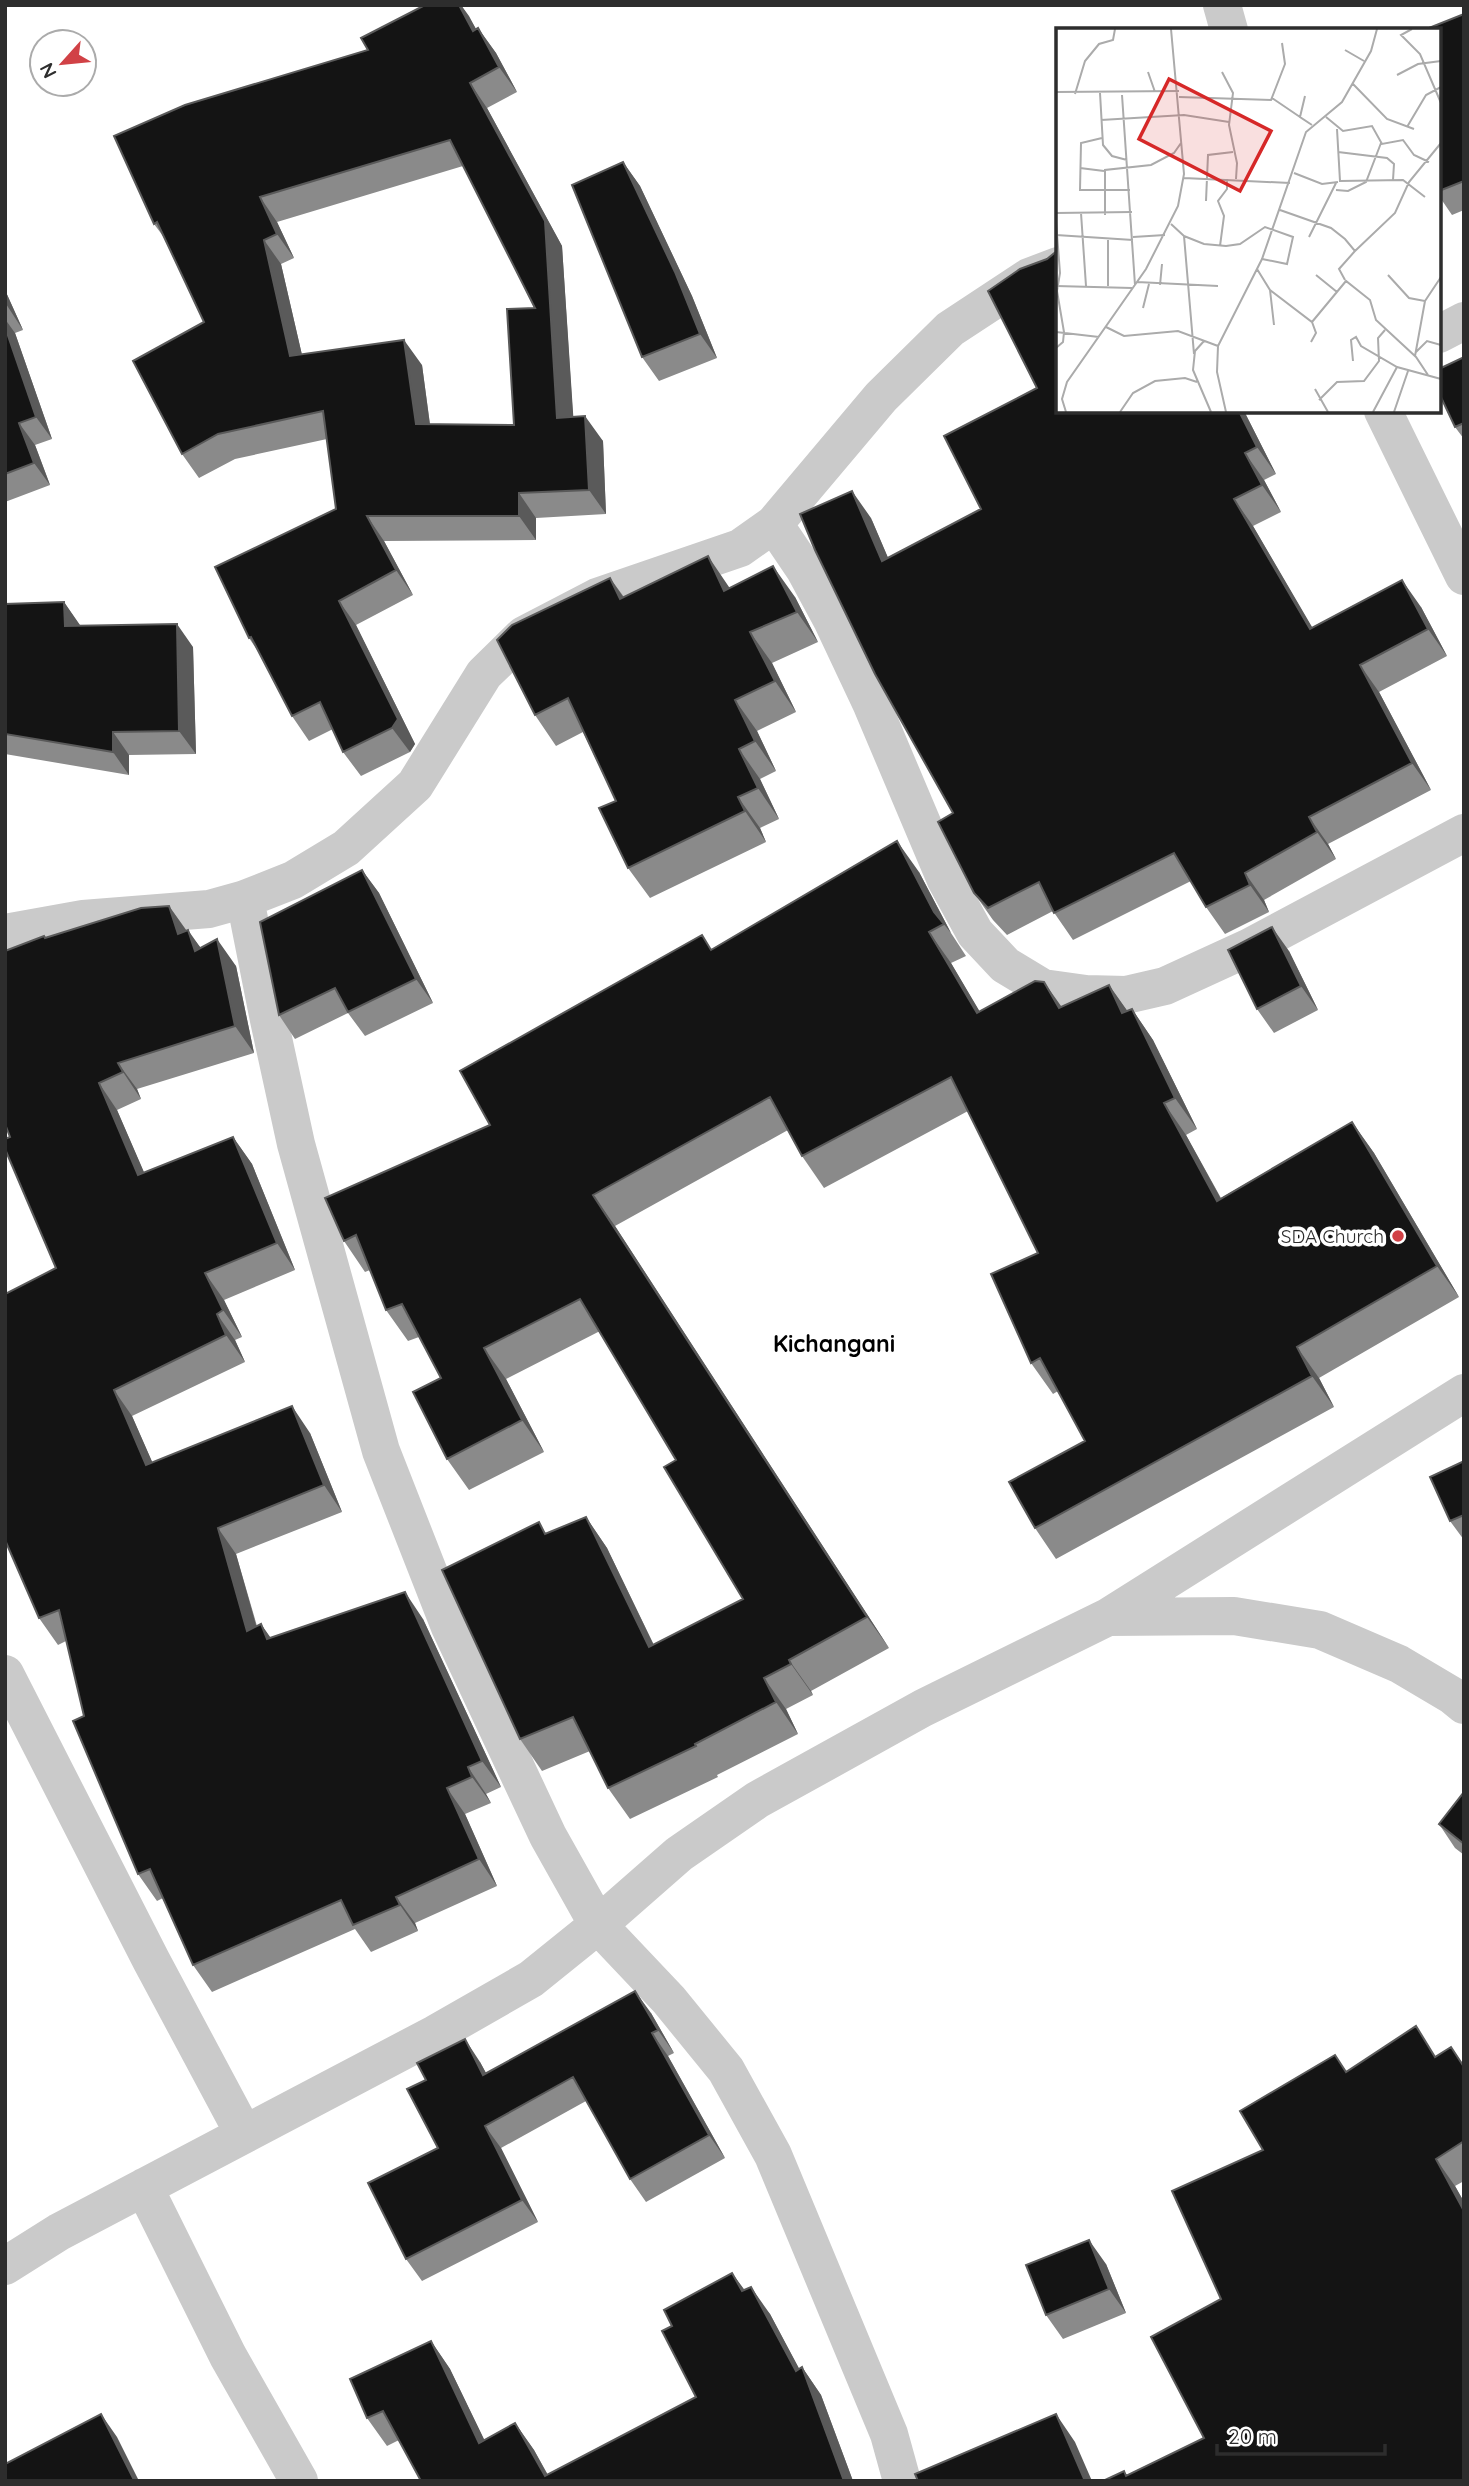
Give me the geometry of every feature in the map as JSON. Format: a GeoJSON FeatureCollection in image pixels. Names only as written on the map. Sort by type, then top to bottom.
{"type":"FeatureCollection","features":[{"type":"Feature","properties":{"kind":"street"},"geometry":{"type":"LineString","coordinates":[[1222,5],[1228,28]]}},
{"type":"Feature","properties":{"kind":"street"},"geometry":{"type":"LineString","coordinates":[[5,933],[83,919],[209,909],[245,899],[293,880],[346,848],[415,785],[484,674],[524,635],[597,597],[740,548],[774,524],[881,397],[950,329],[1029,277],[1056,267]]}},
{"type":"Feature","properties":{"kind":"street"},"geometry":{"type":"LineString","coordinates":[[1441,333],[1464,321]]}},
{"type":"Feature","properties":{"kind":"street"},"geometry":{"type":"LineString","coordinates":[[1384,413],[1464,576]]}},
{"type":"Feature","properties":{"kind":"street"},"geometry":{"type":"LineString","coordinates":[[774,524],[806,570],[832,620],[872,705],[946,880],[975,933],[1005,965],[1043,988],[1086,995],[1126,995],[1165,986],[1250,947],[1464,833]]}},
{"type":"Feature","properties":{"kind":"street"},"geometry":{"type":"LineString","coordinates":[[245,899],[296,1144],[380,1451],[450,1627],[548,1836],[598,1925],[669,2000],[726,2070],[773,2155],[889,2434],[902,2481]]}},
{"type":"Feature","properties":{"kind":"street"},"geometry":{"type":"LineString","coordinates":[[5,2266],[59,2232],[435,2035],[531,1979],[679,1854],[757,1800],[923,1709],[1108,1617],[1464,1393]]}},
{"type":"Feature","properties":{"kind":"street"},"geometry":{"type":"LineString","coordinates":[[1108,1617],[1234,1616],[1320,1630],[1399,1664],[1464,1705]]}},
{"type":"Feature","properties":{"kind":"street"},"geometry":{"type":"LineString","coordinates":[[5,1674],[244,2134]]}},
{"type":"Feature","properties":{"kind":"street"},"geometry":{"type":"LineString","coordinates":[[144,2187],[228,2356],[299,2481]]}},
{"type":"Feature","properties":{"kind":"building"},"geometry":{"type":"Polygon","coordinates":[[[425,5],[459,5],[473,31],[478,28],[499,67],[470,83],[545,221],[557,418],[585,416],[589,490],[519,493],[519,516],[367,516],[396,570],[339,601],[398,719],[392,728],[343,752],[320,702],[292,716],[251,637],[249,638],[215,567],[336,509],[323,411],[218,434],[182,454],[133,361],[204,322],[157,222],[154,224],[114,136],[185,105],[368,50],[361,38],[425,5]],[[450,140],[260,197],[277,234],[264,240],[290,356],[404,340],[416,424],[514,425],[507,309],[535,308],[450,140]]]}},
{"type":"Feature","properties":{"kind":"building"},"geometry":{"type":"Polygon","coordinates":[[[1464,14],[1464,181],[1441,190],[1441,28],[1429,28],[1464,14]]]}},
{"type":"Feature","properties":{"kind":"building"},"geometry":{"type":"Polygon","coordinates":[[[623,162],[675,272],[700,334],[642,357],[572,185],[623,162]]]}},
{"type":"Feature","properties":{"kind":"building"},"geometry":{"type":"Polygon","coordinates":[[[1056,252],[1056,413],[1240,413],[1257,447],[1245,453],[1262,485],[1234,499],[1310,629],[1402,580],[1428,629],[1360,665],[1412,763],[1309,817],[1317,832],[1245,873],[1250,885],[1206,907],[1174,853],[1054,913],[1039,882],[988,908],[974,893],[938,822],[953,813],[875,674],[800,514],[852,491],[882,561],[981,509],[944,436],[1037,388],[988,291],[1020,269],[1047,259],[1056,252]]]}},
{"type":"Feature","properties":{"kind":"building"},"geometry":{"type":"Polygon","coordinates":[[[5,327],[36,417],[19,423],[34,463],[5,474],[5,327]]]}},
{"type":"Feature","properties":{"kind":"building"},"geometry":{"type":"Polygon","coordinates":[[[1464,357],[1464,423],[1455,427],[1441,397],[1441,368],[1464,357]]]}},
{"type":"Feature","properties":{"kind":"building"},"geometry":{"type":"Polygon","coordinates":[[[708,556],[724,591],[773,566],[797,612],[750,632],[775,681],[735,700],[755,741],[739,749],[758,788],[738,797],[745,811],[628,868],[599,808],[616,801],[568,698],[535,715],[497,640],[512,625],[610,578],[620,599],[708,556]]]}},
{"type":"Feature","properties":{"kind":"building"},"geometry":{"type":"Polygon","coordinates":[[[64,602],[65,626],[177,624],[179,731],[113,732],[113,752],[5,734],[5,604],[64,602]]]}},
{"type":"Feature","properties":{"kind":"building"},"geometry":{"type":"Polygon","coordinates":[[[897,841],[934,912],[944,924],[929,932],[977,1013],[1035,981],[1044,982],[1059,1008],[1109,985],[1122,1013],[1132,1009],[1175,1098],[1164,1103],[1217,1201],[1352,1122],[1437,1266],[1297,1347],[1312,1376],[1035,1528],[1009,1482],[1085,1441],[1040,1358],[1031,1363],[991,1274],[1038,1253],[951,1077],[802,1156],[770,1097],[593,1195],[867,1617],[789,1660],[791,1664],[764,1678],[776,1702],[695,1744],[696,1746],[608,1788],[573,1717],[520,1739],[442,1570],[539,1522],[545,1534],[586,1517],[649,1647],[743,1599],[664,1467],[676,1460],[580,1299],[484,1348],[522,1420],[447,1459],[413,1392],[441,1378],[402,1304],[386,1310],[356,1235],[344,1241],[325,1198],[490,1125],[460,1071],[702,935],[711,950],[897,841]]]}},
{"type":"Feature","properties":{"kind":"building"},"geometry":{"type":"Polygon","coordinates":[[[362,870],[416,979],[348,1012],[335,988],[279,1015],[260,922],[362,870]]]}},
{"type":"Feature","properties":{"kind":"building"},"geometry":{"type":"Polygon","coordinates":[[[169,906],[178,934],[188,930],[195,951],[217,939],[235,1026],[118,1063],[123,1072],[99,1083],[138,1175],[233,1137],[277,1243],[205,1273],[223,1310],[217,1314],[226,1335],[114,1390],[146,1465],[292,1406],[324,1485],[218,1528],[247,1631],[261,1624],[267,1639],[405,1592],[482,1761],[468,1767],[472,1777],[447,1788],[479,1859],[396,1897],[400,1905],[353,1925],[341,1900],[193,1965],[150,1869],[138,1874],[73,1721],[84,1716],[59,1610],[39,1618],[5,1540],[5,1294],[56,1268],[5,1149],[5,1139],[10,1137],[5,1124],[5,951],[44,936],[45,938],[141,908],[169,906]]]}},
{"type":"Feature","properties":{"kind":"building"},"geometry":{"type":"Polygon","coordinates":[[[1272,927],[1301,986],[1257,1009],[1228,950],[1272,927]]]}},
{"type":"Feature","properties":{"kind":"building"},"geometry":{"type":"Polygon","coordinates":[[[1464,1461],[1464,1515],[1450,1521],[1430,1477],[1464,1461]]]}},
{"type":"Feature","properties":{"kind":"building"},"geometry":{"type":"Polygon","coordinates":[[[1464,1792],[1464,1844],[1439,1824],[1464,1792]]]}},
{"type":"Feature","properties":{"kind":"building"},"geometry":{"type":"Polygon","coordinates":[[[635,1991],[658,2030],[652,2033],[709,2135],[630,2179],[573,2077],[485,2126],[522,2200],[406,2259],[368,2183],[438,2148],[407,2089],[426,2080],[417,2063],[465,2039],[483,2075],[635,1991]]]}},
{"type":"Feature","properties":{"kind":"building"},"geometry":{"type":"Polygon","coordinates":[[[1416,2026],[1435,2057],[1451,2047],[1464,2067],[1464,2141],[1436,2159],[1464,2211],[1464,2481],[1103,2481],[1124,2471],[1126,2476],[1204,2438],[1151,2337],[1221,2299],[1172,2191],[1263,2150],[1240,2111],[1335,2055],[1346,2072],[1416,2026]]]}},
{"type":"Feature","properties":{"kind":"building"},"geometry":{"type":"Polygon","coordinates":[[[1089,2240],[1109,2289],[1046,2315],[1026,2265],[1089,2240]]]}},
{"type":"Feature","properties":{"kind":"building"},"geometry":{"type":"Polygon","coordinates":[[[732,2273],[742,2291],[751,2287],[796,2371],[802,2367],[844,2481],[421,2481],[383,2411],[367,2418],[350,2379],[431,2341],[479,2443],[515,2423],[545,2476],[696,2397],[662,2331],[672,2326],[664,2310],[732,2273]]]}},
{"type":"Feature","properties":{"kind":"building"},"geometry":{"type":"Polygon","coordinates":[[[101,2414],[134,2480],[5,2481],[5,2464],[101,2414]]]}},
{"type":"Feature","properties":{"kind":"building"},"geometry":{"type":"Polygon","coordinates":[[[1056,2414],[1085,2481],[918,2481],[915,2474],[1056,2414]]]}},
{"type":"Feature","properties":{"kind":"place","name":"SDA Church"},"geometry":{"type":"Point","coordinates":[1398,1236]}},
{"type":"Feature","properties":{"kind":"district","name":"Kichangani"},"geometry":{"type":"Point","coordinates":[834,1343]}}]}
